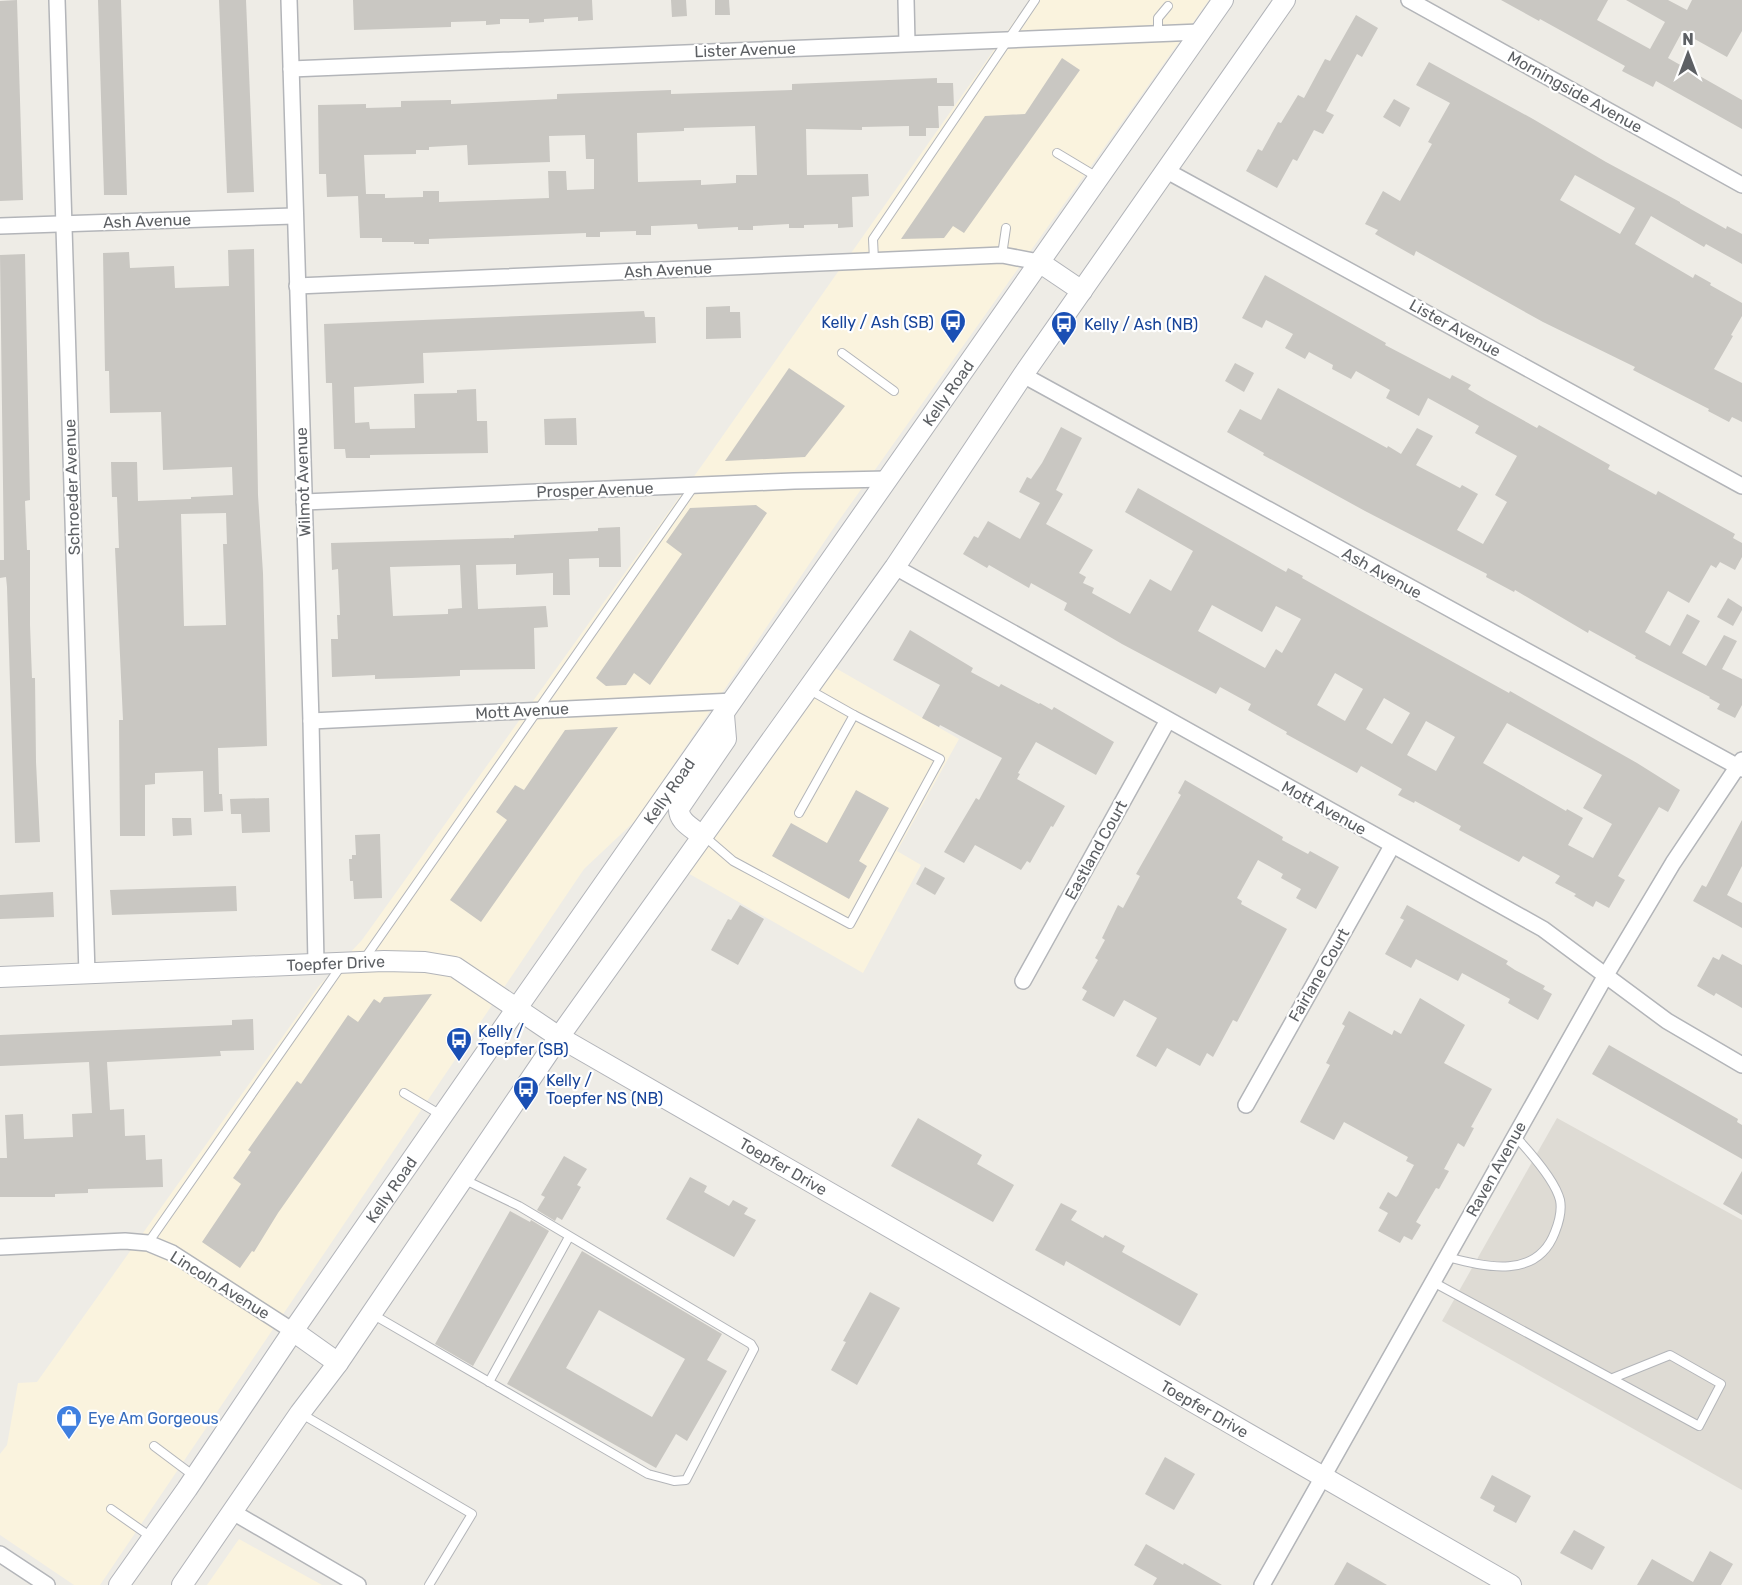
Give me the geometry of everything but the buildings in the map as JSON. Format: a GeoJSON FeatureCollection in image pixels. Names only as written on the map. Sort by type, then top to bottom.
{"type":"FeatureCollection","features":[{"type":"Feature","properties":{"kind":"street","name":"Schroeder Avenue"},"geometry":{"type":"LineString","coordinates":[[57,0],[87,974]]}},
{"type":"Feature","properties":{"kind":"street","name":"Wilmot Avenue"},"geometry":{"type":"LineString","coordinates":[[289,0],[316,963]]}},
{"type":"Feature","properties":{"kind":"street"},"geometry":{"type":"LineString","coordinates":[[906,0],[907,43]]}},
{"type":"Feature","properties":{"kind":"street","name":"Kelly Road"},"geometry":{"type":"LineString","coordinates":[[119,1585],[196,1477],[293,1331],[517,1008],[1223,0]]}},
{"type":"Feature","properties":{"kind":"street"},"geometry":{"type":"LineString","coordinates":[[182,1585],[231,1511],[338,1363],[559,1037],[895,567],[1023,375],[1285,0]]}},
{"type":"Feature","properties":{"kind":"street","name":"Morningside Avenue"},"geometry":{"type":"LineString","coordinates":[[1409,0],[1742,185]]}},
{"type":"Feature","properties":{"kind":"street","name":"Lister Avenue"},"geometry":{"type":"LineString","coordinates":[[291,69],[1200,32]]}},
{"type":"Feature","properties":{"kind":"street","name":"Lister Avenue"},"geometry":{"type":"LineString","coordinates":[[1167,171],[1742,486]]}},
{"type":"Feature","properties":{"kind":"street","name":"Ash Avenue"},"geometry":{"type":"LineString","coordinates":[[0,226],[294,216]]}},
{"type":"Feature","properties":{"kind":"street","name":"Ash Avenue"},"geometry":{"type":"LineString","coordinates":[[297,286],[1002,255],[1039,262]]}},
{"type":"Feature","properties":{"kind":"street"},"geometry":{"type":"LineString","coordinates":[[1039,262],[1082,291]]}},
{"type":"Feature","properties":{"kind":"street","name":"Ash Avenue"},"geometry":{"type":"LineString","coordinates":[[1023,375],[1741,765]]}},
{"type":"Feature","properties":{"kind":"street","name":"Prosper Avenue"},"geometry":{"type":"LineString","coordinates":[[304,502],[887,479]]}},
{"type":"Feature","properties":{"kind":"street","name":"Mott Avenue"},"geometry":{"type":"LineString","coordinates":[[895,567],[1392,846],[1543,928],[1667,1022],[1742,1065]]}},
{"type":"Feature","properties":{"kind":"street"},"geometry":{"type":"LineString","coordinates":[[702,836],[684,822],[679,814],[679,808],[726,739],[729,708]]}},
{"type":"Feature","properties":{"kind":"street","name":"Mott Avenue"},"geometry":{"type":"LineString","coordinates":[[311,721],[538,710],[729,708]]}},
{"type":"Feature","properties":{"kind":"street","name":"Eastland Court"},"geometry":{"type":"LineString","coordinates":[[1023,981],[1168,720]]}},
{"type":"Feature","properties":{"kind":"street","name":"Raven Avenue"},"geometry":{"type":"LineString","coordinates":[[1262,1585],[1606,975],[1673,863],[1741,765]]}},
{"type":"Feature","properties":{"kind":"street","name":"Fairlane Court"},"geometry":{"type":"LineString","coordinates":[[1246,1105],[1392,846]]}},
{"type":"Feature","properties":{"kind":"street","name":"Toepfer Drive"},"geometry":{"type":"LineString","coordinates":[[0,977],[353,962],[425,962],[455,967],[559,1037],[1511,1585]]}},
{"type":"Feature","properties":{"kind":"street","name":"Lincoln Avenue"},"geometry":{"type":"LineString","coordinates":[[0,1247],[125,1241],[148,1243],[172,1253],[293,1331]]}},
{"type":"Feature","properties":{"kind":"street"},"geometry":{"type":"LineString","coordinates":[[293,1331],[338,1363]]}},
{"type":"Feature","properties":{"kind":"street"},"geometry":{"type":"LineString","coordinates":[[231,1511],[358,1585]]}},
{"type":"Feature","properties":{"kind":"street"},"geometry":{"type":"LineString","coordinates":[[0,1554],[47,1585]]}},
{"type":"Feature","properties":{"kind":"lane"},"geometry":{"type":"LineString","coordinates":[[874,260],[873,239],[1035,0]]}},
{"type":"Feature","properties":{"kind":"lane"},"geometry":{"type":"LineString","coordinates":[[1158,33],[1158,18],[1168,6]]}},
{"type":"Feature","properties":{"kind":"lane"},"geometry":{"type":"LineString","coordinates":[[1057,153],[1098,178]]}},
{"type":"Feature","properties":{"kind":"lane"},"geometry":{"type":"LineString","coordinates":[[1002,255],[1006,228]]}},
{"type":"Feature","properties":{"kind":"lane"},"geometry":{"type":"LineString","coordinates":[[842,353],[894,391]]}},
{"type":"Feature","properties":{"kind":"lane"},"geometry":{"type":"LineString","coordinates":[[148,1243],[538,710],[695,485]]}},
{"type":"Feature","properties":{"kind":"lane"},"geometry":{"type":"LineString","coordinates":[[702,836],[734,861],[850,924],[940,759],[808,689]]}},
{"type":"Feature","properties":{"kind":"lane"},"geometry":{"type":"LineString","coordinates":[[799,813],[854,715]]}},
{"type":"Feature","properties":{"kind":"lane"},"geometry":{"type":"LineString","coordinates":[[404,1092],[443,1116]]}},
{"type":"Feature","properties":{"kind":"lane"},"geometry":{"type":"LineString","coordinates":[[1447,1257],[1480,1266],[1519,1266],[1543,1253],[1552,1239],[1558,1223],[1560,1199],[1541,1165],[1515,1136]]}},
{"type":"Feature","properties":{"kind":"lane"},"geometry":{"type":"LineString","coordinates":[[371,1313],[648,1474],[674,1481],[686,1480],[754,1349],[751,1344],[519,1206],[463,1178]]}},
{"type":"Feature","properties":{"kind":"lane"},"geometry":{"type":"LineString","coordinates":[[489,1382],[569,1237]]}},
{"type":"Feature","properties":{"kind":"lane"},"geometry":{"type":"LineString","coordinates":[[1433,1282],[1699,1426],[1721,1384],[1671,1355],[1613,1378]]}},
{"type":"Feature","properties":{"kind":"lane"},"geometry":{"type":"LineString","coordinates":[[300,1413],[472,1514],[429,1585]]}},
{"type":"Feature","properties":{"kind":"lane"},"geometry":{"type":"LineString","coordinates":[[154,1446],[196,1477]]}},
{"type":"Feature","properties":{"kind":"lane"},"geometry":{"type":"LineString","coordinates":[[111,1509],[153,1538]]}},
{"type":"Feature","properties":{"kind":"shaded area"},"geometry":{"type":"Polygon","coordinates":[[[1029,0],[1209,0],[835,526],[636,820],[584,869],[100,1585],[74,1585],[0,1535],[0,1454],[7,1445],[18,1383],[37,1382],[318,987],[362,940],[705,461],[1029,0]]]}},
{"type":"Feature","properties":{"kind":"shaded area"},"geometry":{"type":"Polygon","coordinates":[[[832,666],[959,739],[897,851],[921,865],[863,973],[686,872],[832,666]]]}},
{"type":"Feature","properties":{"kind":"shaded area"},"geometry":{"type":"Polygon","coordinates":[[[1557,1118],[1742,1220],[1742,1490],[1442,1321],[1557,1118]]]}},
{"type":"Feature","properties":{"kind":"shaded area"},"geometry":{"type":"Polygon","coordinates":[[[239,1539],[322,1585],[207,1585],[239,1539]]]}},
{"type":"Feature","properties":{"kind":"place","name":"Kelly / Ash (SB)"},"geometry":{"type":"Point","coordinates":[953,345]}},
{"type":"Feature","properties":{"kind":"place","name":"Kelly / Ash (NB)"},"geometry":{"type":"Point","coordinates":[1064,347]}},
{"type":"Feature","properties":{"kind":"place","name":"Kelly / Toepfer (SB)"},"geometry":{"type":"Point","coordinates":[459,1063]}},
{"type":"Feature","properties":{"kind":"place","name":"Kelly / Toepfer NS (NB)"},"geometry":{"type":"Point","coordinates":[526,1112]}},
{"type":"Feature","properties":{"kind":"place","name":"Eye Am Gorgeous"},"geometry":{"type":"Point","coordinates":[69,1441]}}]}
